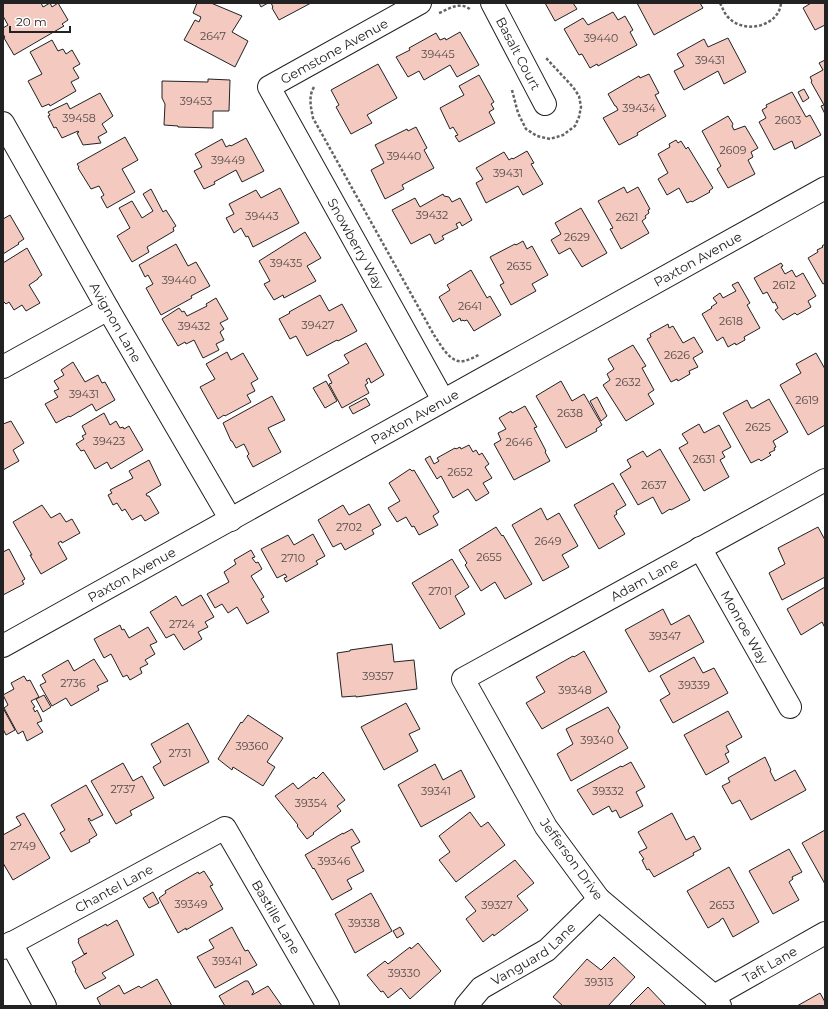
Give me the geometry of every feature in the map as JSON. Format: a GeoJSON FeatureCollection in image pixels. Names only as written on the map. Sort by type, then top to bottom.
{"type":"FeatureCollection","features":[{"type":"Feature","properties":{"kind":"street","name":"Basalt Court"},"geometry":{"type":"LineString","coordinates":[[482,7],[545,104]]}},
{"type":"Feature","properties":{"kind":"street","name":"Gemstone Avenue"},"geometry":{"type":"LineString","coordinates":[[269,87],[429,8]]}},
{"type":"Feature","properties":{"kind":"street","name":"Snowberry Way"},"geometry":{"type":"LineString","coordinates":[[269,87],[443,400]]}},
{"type":"Feature","properties":{"kind":"street","name":"Avignon Lane"},"geometry":{"type":"LineString","coordinates":[[3,123],[108,309],[231,520]]}},
{"type":"Feature","properties":{"kind":"street","name":"Paxton Avenue"},"geometry":{"type":"LineString","coordinates":[[3,646],[825,188]]}},
{"type":"Feature","properties":{"kind":"street"},"geometry":{"type":"LineString","coordinates":[[3,367],[108,309]]}},
{"type":"Feature","properties":{"kind":"street","name":"Adam Lane"},"geometry":{"type":"LineString","coordinates":[[463,679],[825,480]]}},
{"type":"Feature","properties":{"kind":"street","name":"Monroe Way"},"geometry":{"type":"LineString","coordinates":[[700,548],[790,707]]}},
{"type":"Feature","properties":{"kind":"street","name":"Jefferson Drive"},"geometry":{"type":"LineString","coordinates":[[463,679],[546,827],[599,899],[717,1001]]}},
{"type":"Feature","properties":{"kind":"street","name":"Chantel Lane"},"geometry":{"type":"LineString","coordinates":[[7,945],[225,828]]}},
{"type":"Feature","properties":{"kind":"street","name":"Bastille Lane"},"geometry":{"type":"LineString","coordinates":[[225,828],[328,1006]]}},
{"type":"Feature","properties":{"kind":"street","name":"Vanguard Lane"},"geometry":{"type":"LineString","coordinates":[[466,1006],[481,988],[547,950],[599,899]]}},
{"type":"Feature","properties":{"kind":"street","name":"Taft Lane"},"geometry":{"type":"LineString","coordinates":[[717,1001],[825,933]]}},
{"type":"Feature","properties":{"kind":"street"},"geometry":{"type":"LineString","coordinates":[[7,945],[45,1006]]}},
{"type":"Feature","properties":{"kind":"path"},"geometry":{"type":"LineString","coordinates":[[720,3],[730,19],[740,25],[750,27],[758,27],[770,21],[778,14],[781,8],[781,3]]}},
{"type":"Feature","properties":{"kind":"path"},"geometry":{"type":"LineString","coordinates":[[429,8],[462,5],[482,7]]}},
{"type":"Feature","properties":{"kind":"path"},"geometry":{"type":"LineString","coordinates":[[511,85],[518,113],[526,129],[536,136],[550,140],[563,135],[575,126],[581,107],[579,96],[573,87],[541,53]]}},
{"type":"Feature","properties":{"kind":"path"},"geometry":{"type":"LineString","coordinates":[[316,83],[311,92],[310,104],[313,118],[434,335],[445,352],[456,361],[463,361],[485,353]]}},
{"type":"Feature","properties":{"kind":"building"},"geometry":{"type":"Polygon","coordinates":[[[3,3],[41,3],[43,7],[50,3],[52,7],[58,3],[68,20],[62,24],[64,26],[14,55],[3,34],[3,28],[8,25],[3,16],[3,3]]]}},
{"type":"Feature","properties":{"kind":"building"},"geometry":{"type":"Polygon","coordinates":[[[197,3],[211,3],[242,16],[232,32],[248,41],[235,67],[184,40],[195,20],[199,22],[201,17],[193,13],[197,3]]]}},
{"type":"Feature","properties":{"kind":"building"},"geometry":{"type":"Polygon","coordinates":[[[259,3],[268,3],[261,7],[259,3]]]}},
{"type":"Feature","properties":{"kind":"building"},"geometry":{"type":"Polygon","coordinates":[[[271,3],[311,3],[279,20],[272,8],[271,3]]]}},
{"type":"Feature","properties":{"kind":"building"},"geometry":{"type":"Polygon","coordinates":[[[545,3],[573,3],[577,9],[555,21],[545,3]]]}},
{"type":"Feature","properties":{"kind":"building"},"geometry":{"type":"Polygon","coordinates":[[[637,3],[700,3],[703,8],[654,35],[637,3]]]}},
{"type":"Feature","properties":{"kind":"building"},"geometry":{"type":"Polygon","coordinates":[[[811,3],[825,3],[825,25],[815,30],[803,8],[811,3]]]}},
{"type":"Feature","properties":{"kind":"building"},"geometry":{"type":"Polygon","coordinates":[[[613,12],[618,20],[625,16],[633,30],[630,32],[637,45],[598,66],[597,64],[590,68],[582,54],[579,55],[564,29],[583,18],[588,25],[613,12]]]}},
{"type":"Feature","properties":{"kind":"building"},"geometry":{"type":"Polygon","coordinates":[[[460,32],[479,65],[457,77],[450,65],[424,80],[419,71],[408,77],[396,57],[410,50],[409,48],[436,33],[440,40],[445,38],[446,40],[460,32]]]}},
{"type":"Feature","properties":{"kind":"building"},"geometry":{"type":"Polygon","coordinates":[[[728,38],[746,72],[724,84],[718,71],[684,90],[674,71],[684,66],[677,54],[704,39],[708,47],[728,38]]]}},
{"type":"Feature","properties":{"kind":"building"},"geometry":{"type":"Polygon","coordinates":[[[52,40],[58,51],[63,49],[66,54],[72,50],[80,64],[73,68],[79,78],[71,82],[76,91],[50,106],[49,104],[42,107],[28,81],[42,74],[30,52],[52,40]]]}},
{"type":"Feature","properties":{"kind":"building"},"geometry":{"type":"Polygon","coordinates":[[[825,60],[825,114],[821,106],[824,105],[811,82],[810,77],[823,70],[819,63],[825,60]]]}},
{"type":"Feature","properties":{"kind":"building"},"geometry":{"type":"Polygon","coordinates":[[[378,64],[397,98],[367,115],[372,123],[351,134],[336,107],[339,105],[331,90],[378,64]]]}},
{"type":"Feature","properties":{"kind":"building"},"geometry":{"type":"Polygon","coordinates":[[[649,74],[659,93],[655,95],[666,116],[637,133],[638,135],[619,145],[603,118],[618,110],[608,94],[639,76],[640,78],[649,74]]]}},
{"type":"Feature","properties":{"kind":"building"},"geometry":{"type":"Polygon","coordinates":[[[479,75],[494,102],[491,104],[494,109],[489,112],[495,123],[459,142],[455,136],[458,135],[453,127],[450,129],[440,108],[464,95],[459,86],[479,75]]]}},
{"type":"Feature","properties":{"kind":"building"},"geometry":{"type":"Polygon","coordinates":[[[208,79],[230,80],[229,111],[213,111],[213,128],[164,125],[165,104],[162,98],[162,81],[208,82],[208,79]]]}},
{"type":"Feature","properties":{"kind":"building"},"geometry":{"type":"Polygon","coordinates":[[[804,89],[809,98],[803,102],[798,92],[804,89]]]}},
{"type":"Feature","properties":{"kind":"building"},"geometry":{"type":"Polygon","coordinates":[[[792,92],[806,117],[810,115],[821,135],[795,149],[792,141],[774,150],[759,122],[766,118],[762,110],[767,107],[766,105],[792,92]]]}},
{"type":"Feature","properties":{"kind":"building"},"geometry":{"type":"Polygon","coordinates":[[[100,93],[113,116],[102,124],[107,132],[98,137],[101,143],[83,145],[77,133],[79,132],[78,131],[62,138],[56,127],[54,128],[48,116],[50,115],[48,112],[67,103],[70,109],[100,93]]]}},
{"type":"Feature","properties":{"kind":"building"},"geometry":{"type":"Polygon","coordinates":[[[728,116],[733,124],[732,126],[734,130],[745,126],[758,148],[751,152],[753,157],[748,160],[755,174],[728,188],[717,169],[721,166],[702,131],[728,116]]]}},
{"type":"Feature","properties":{"kind":"building"},"geometry":{"type":"Polygon","coordinates":[[[416,127],[427,148],[424,150],[434,168],[402,185],[404,189],[385,199],[371,170],[384,163],[375,145],[407,129],[408,131],[416,127]]]}},
{"type":"Feature","properties":{"kind":"building"},"geometry":{"type":"Polygon","coordinates":[[[125,137],[138,160],[122,169],[135,192],[107,208],[101,197],[104,195],[99,186],[91,189],[77,164],[125,137]]]}},
{"type":"Feature","properties":{"kind":"building"},"geometry":{"type":"Polygon","coordinates":[[[246,138],[264,171],[242,182],[236,170],[214,182],[215,184],[204,189],[194,171],[202,167],[195,154],[222,139],[226,147],[246,138]]]}},
{"type":"Feature","properties":{"kind":"building"},"geometry":{"type":"Polygon","coordinates":[[[676,140],[678,143],[681,141],[686,149],[688,147],[713,188],[709,191],[710,192],[692,202],[687,203],[679,188],[667,195],[658,179],[668,173],[658,154],[670,147],[669,144],[676,140]]]}},
{"type":"Feature","properties":{"kind":"building"},"geometry":{"type":"Polygon","coordinates":[[[527,151],[534,163],[531,164],[543,184],[523,195],[518,186],[486,203],[476,183],[483,179],[476,168],[504,152],[509,160],[527,151]]]}},
{"type":"Feature","properties":{"kind":"building"},"geometry":{"type":"Polygon","coordinates":[[[624,187],[627,193],[638,187],[650,209],[648,210],[649,213],[645,216],[646,218],[642,221],[649,233],[621,249],[610,229],[613,228],[598,201],[624,187]]]}},
{"type":"Feature","properties":{"kind":"building"},"geometry":{"type":"Polygon","coordinates":[[[280,188],[299,223],[253,247],[248,236],[246,237],[241,228],[234,233],[226,218],[234,214],[229,204],[256,190],[261,198],[280,188]]]}},
{"type":"Feature","properties":{"kind":"building"},"geometry":{"type":"Polygon","coordinates":[[[151,189],[163,212],[166,210],[176,226],[173,228],[174,231],[147,247],[149,252],[132,262],[117,236],[130,228],[119,208],[132,201],[142,218],[153,211],[143,194],[151,189]]]}},
{"type":"Feature","properties":{"kind":"building"},"geometry":{"type":"Polygon","coordinates":[[[443,194],[444,196],[449,197],[452,202],[460,198],[472,220],[462,226],[460,222],[456,224],[458,228],[442,236],[444,239],[435,244],[430,234],[411,244],[392,210],[415,198],[420,207],[443,194]]]}},
{"type":"Feature","properties":{"kind":"building"},"geometry":{"type":"Polygon","coordinates":[[[581,208],[607,253],[582,267],[570,248],[559,254],[551,240],[561,234],[555,223],[581,208]]]}},
{"type":"Feature","properties":{"kind":"building"},"geometry":{"type":"Polygon","coordinates":[[[10,215],[24,239],[3,254],[3,219],[10,215]]]}},
{"type":"Feature","properties":{"kind":"building"},"geometry":{"type":"Polygon","coordinates":[[[305,232],[321,258],[307,266],[316,281],[284,298],[283,295],[274,300],[264,284],[270,281],[259,261],[305,232]]]}},
{"type":"Feature","properties":{"kind":"building"},"geometry":{"type":"Polygon","coordinates":[[[523,241],[527,249],[532,246],[548,275],[532,284],[536,291],[511,305],[500,285],[504,283],[490,257],[523,241]]]}},
{"type":"Feature","properties":{"kind":"building"},"geometry":{"type":"Polygon","coordinates":[[[176,244],[188,266],[196,262],[210,286],[161,315],[146,288],[153,284],[148,275],[145,277],[139,265],[176,244]]]}},
{"type":"Feature","properties":{"kind":"building"},"geometry":{"type":"Polygon","coordinates":[[[825,244],[825,283],[823,284],[808,258],[818,252],[817,250],[825,244]]]}},
{"type":"Feature","properties":{"kind":"building"},"geometry":{"type":"Polygon","coordinates":[[[27,248],[42,275],[29,285],[40,303],[26,311],[22,305],[14,310],[9,302],[6,304],[3,301],[3,263],[27,248]]]}},
{"type":"Feature","properties":{"kind":"building"},"geometry":{"type":"Polygon","coordinates":[[[781,263],[783,266],[781,267],[785,274],[792,270],[796,277],[803,273],[816,296],[808,301],[811,307],[797,315],[795,313],[783,320],[775,310],[778,308],[775,302],[773,303],[767,292],[763,294],[754,278],[781,263]]]}},
{"type":"Feature","properties":{"kind":"building"},"geometry":{"type":"Polygon","coordinates":[[[471,270],[487,298],[490,296],[501,315],[474,331],[467,320],[461,321],[460,318],[453,322],[439,297],[450,290],[447,285],[471,270]]]}},
{"type":"Feature","properties":{"kind":"building"},"geometry":{"type":"Polygon","coordinates":[[[738,282],[750,303],[747,305],[760,328],[744,337],[745,340],[728,347],[723,337],[717,341],[702,314],[717,303],[713,298],[720,293],[723,298],[736,291],[732,285],[738,282]]]}},
{"type":"Feature","properties":{"kind":"building"},"geometry":{"type":"Polygon","coordinates":[[[320,295],[329,311],[342,304],[357,331],[307,356],[296,336],[290,339],[279,319],[320,295]]]}},
{"type":"Feature","properties":{"kind":"building"},"geometry":{"type":"Polygon","coordinates":[[[216,298],[228,319],[220,323],[224,329],[220,332],[224,340],[216,344],[219,350],[203,358],[194,340],[186,344],[185,342],[178,346],[162,319],[179,308],[182,312],[184,311],[187,316],[207,306],[206,304],[216,298]]]}},
{"type":"Feature","properties":{"kind":"building"},"geometry":{"type":"Polygon","coordinates":[[[668,324],[669,328],[673,326],[683,343],[694,337],[703,352],[693,358],[698,367],[689,371],[690,374],[678,381],[677,379],[671,382],[647,339],[651,337],[650,334],[668,324]]]}},
{"type":"Feature","properties":{"kind":"building"},"geometry":{"type":"Polygon","coordinates":[[[366,343],[384,375],[371,383],[369,378],[366,380],[368,383],[365,385],[369,393],[342,408],[329,384],[332,383],[328,375],[349,363],[344,355],[366,343]]]}},
{"type":"Feature","properties":{"kind":"building"},"geometry":{"type":"Polygon","coordinates":[[[633,345],[646,366],[642,368],[654,390],[648,394],[654,404],[626,421],[603,385],[610,380],[607,374],[614,369],[608,359],[633,345]]]}},
{"type":"Feature","properties":{"kind":"building"},"geometry":{"type":"Polygon","coordinates":[[[227,352],[231,360],[243,353],[258,379],[251,383],[255,391],[247,395],[251,402],[218,419],[200,387],[215,379],[206,364],[227,352]]]}},
{"type":"Feature","properties":{"kind":"building"},"geometry":{"type":"Polygon","coordinates":[[[816,353],[825,369],[825,425],[808,435],[780,385],[801,373],[796,364],[816,353]]]}},
{"type":"Feature","properties":{"kind":"building"},"geometry":{"type":"Polygon","coordinates":[[[73,362],[85,382],[98,375],[102,383],[105,382],[115,400],[96,411],[92,404],[70,417],[69,416],[56,423],[45,404],[58,397],[54,391],[59,389],[54,381],[64,375],[61,370],[73,362]]]}},
{"type":"Feature","properties":{"kind":"building"},"geometry":{"type":"Polygon","coordinates":[[[326,381],[337,401],[325,408],[313,388],[326,381]]]}},
{"type":"Feature","properties":{"kind":"building"},"geometry":{"type":"Polygon","coordinates":[[[561,381],[572,401],[584,394],[602,425],[596,429],[597,431],[566,448],[536,396],[561,381]]]}},
{"type":"Feature","properties":{"kind":"building"},"geometry":{"type":"Polygon","coordinates":[[[272,396],[285,420],[268,428],[281,452],[253,467],[247,456],[249,454],[244,444],[236,448],[231,441],[223,423],[272,396]]]}},
{"type":"Feature","properties":{"kind":"building"},"geometry":{"type":"Polygon","coordinates":[[[597,397],[607,416],[601,421],[590,401],[597,397]]]}},
{"type":"Feature","properties":{"kind":"building"},"geometry":{"type":"Polygon","coordinates":[[[366,398],[370,405],[353,414],[349,407],[366,398]]]}},
{"type":"Feature","properties":{"kind":"building"},"geometry":{"type":"Polygon","coordinates":[[[769,399],[788,432],[773,441],[776,447],[774,448],[775,450],[769,453],[771,455],[761,461],[759,459],[751,463],[723,413],[747,400],[751,408],[753,408],[769,399]]]}},
{"type":"Feature","properties":{"kind":"building"},"geometry":{"type":"Polygon","coordinates":[[[525,406],[537,427],[534,428],[550,461],[514,480],[494,444],[501,440],[498,433],[506,429],[499,418],[511,411],[512,413],[525,406]]]}},
{"type":"Feature","properties":{"kind":"building"},"geometry":{"type":"Polygon","coordinates":[[[104,413],[110,425],[116,421],[120,428],[123,427],[124,429],[129,426],[143,450],[111,469],[107,462],[95,469],[84,450],[81,451],[76,444],[84,439],[82,436],[86,434],[82,426],[104,413]]]}},
{"type":"Feature","properties":{"kind":"building"},"geometry":{"type":"Polygon","coordinates":[[[11,421],[24,443],[13,450],[19,461],[3,470],[3,424],[11,421]]]}},
{"type":"Feature","properties":{"kind":"building"},"geometry":{"type":"Polygon","coordinates":[[[699,424],[704,433],[719,425],[731,447],[722,452],[725,457],[720,460],[729,477],[704,491],[679,448],[688,443],[682,434],[699,424]]]}},
{"type":"Feature","properties":{"kind":"building"},"geometry":{"type":"Polygon","coordinates":[[[469,445],[473,452],[476,450],[479,455],[482,453],[489,464],[485,467],[492,478],[483,483],[489,493],[476,501],[468,489],[453,498],[441,476],[437,479],[425,459],[430,456],[434,464],[439,461],[437,458],[455,448],[460,447],[461,449],[469,445]]]}},
{"type":"Feature","properties":{"kind":"building"},"geometry":{"type":"Polygon","coordinates":[[[660,449],[690,500],[662,514],[653,497],[638,505],[620,474],[631,467],[627,460],[643,451],[647,457],[660,449]]]}},
{"type":"Feature","properties":{"kind":"building"},"geometry":{"type":"Polygon","coordinates":[[[149,460],[161,485],[146,494],[149,496],[159,513],[145,521],[141,515],[132,520],[125,509],[122,511],[117,503],[113,505],[108,495],[112,493],[110,490],[133,478],[129,471],[149,460]]]}},
{"type":"Feature","properties":{"kind":"building"},"geometry":{"type":"Polygon","coordinates":[[[410,469],[412,471],[414,470],[439,512],[433,516],[438,525],[419,535],[414,526],[412,527],[406,517],[397,522],[388,508],[400,501],[389,483],[410,469]]]}},
{"type":"Feature","properties":{"kind":"building"},"geometry":{"type":"Polygon","coordinates":[[[613,483],[626,505],[616,511],[617,514],[614,516],[625,534],[599,549],[574,505],[613,483]]]}},
{"type":"Feature","properties":{"kind":"building"},"geometry":{"type":"Polygon","coordinates":[[[369,504],[381,525],[372,530],[374,534],[345,550],[341,543],[333,547],[318,520],[343,505],[349,515],[369,504]]]}},
{"type":"Feature","properties":{"kind":"building"},"geometry":{"type":"Polygon","coordinates":[[[42,505],[51,518],[60,513],[66,522],[72,519],[80,533],[62,543],[61,541],[58,543],[67,559],[41,574],[13,522],[42,505]]]}},
{"type":"Feature","properties":{"kind":"building"},"geometry":{"type":"Polygon","coordinates":[[[541,508],[547,520],[559,513],[578,546],[562,555],[569,567],[543,581],[512,525],[541,508]]]}},
{"type":"Feature","properties":{"kind":"building"},"geometry":{"type":"Polygon","coordinates":[[[496,527],[502,536],[503,535],[532,584],[505,599],[495,582],[481,591],[465,565],[467,563],[459,550],[496,527]]]}},
{"type":"Feature","properties":{"kind":"building"},"geometry":{"type":"Polygon","coordinates":[[[818,527],[825,540],[825,577],[782,600],[769,573],[785,564],[778,548],[818,527]]]}},
{"type":"Feature","properties":{"kind":"building"},"geometry":{"type":"Polygon","coordinates":[[[313,534],[325,556],[316,561],[318,564],[286,582],[284,578],[287,577],[285,574],[277,578],[261,549],[288,535],[294,545],[313,534]]]}},
{"type":"Feature","properties":{"kind":"building"},"geometry":{"type":"Polygon","coordinates":[[[9,549],[25,579],[22,581],[24,584],[3,595],[3,552],[9,549]]]}},
{"type":"Feature","properties":{"kind":"building"},"geometry":{"type":"Polygon","coordinates":[[[251,550],[255,557],[252,558],[256,563],[258,562],[262,569],[251,576],[264,597],[261,599],[269,612],[247,624],[237,607],[228,613],[222,604],[215,608],[207,594],[229,582],[224,572],[236,564],[234,560],[251,550]]]}},
{"type":"Feature","properties":{"kind":"building"},"geometry":{"type":"Polygon","coordinates":[[[452,559],[469,587],[455,596],[465,614],[440,629],[412,583],[452,559]]]}},
{"type":"Feature","properties":{"kind":"building"},"geometry":{"type":"Polygon","coordinates":[[[825,587],[825,628],[822,622],[801,635],[787,609],[825,587]]]}},
{"type":"Feature","properties":{"kind":"building"},"geometry":{"type":"Polygon","coordinates":[[[201,595],[214,617],[205,622],[208,627],[198,632],[202,639],[184,650],[174,634],[166,638],[150,612],[176,596],[182,606],[201,595]]]}},
{"type":"Feature","properties":{"kind":"building"},"geometry":{"type":"Polygon","coordinates":[[[663,609],[671,625],[689,615],[704,642],[649,672],[625,630],[663,609]]]}},
{"type":"Feature","properties":{"kind":"building"},"geometry":{"type":"Polygon","coordinates":[[[120,625],[122,630],[124,629],[129,638],[148,627],[157,642],[150,645],[155,654],[145,660],[148,664],[140,668],[142,673],[130,680],[127,675],[123,677],[111,654],[104,658],[94,639],[120,625]]]}},
{"type":"Feature","properties":{"kind":"building"},"geometry":{"type":"Polygon","coordinates":[[[392,644],[394,662],[414,660],[417,689],[356,697],[342,697],[337,653],[392,644]]]}},
{"type":"Feature","properties":{"kind":"building"},"geometry":{"type":"Polygon","coordinates":[[[584,651],[607,692],[542,729],[526,703],[545,692],[536,677],[584,651]]]}},
{"type":"Feature","properties":{"kind":"building"},"geometry":{"type":"Polygon","coordinates":[[[694,657],[703,673],[714,668],[728,693],[673,723],[660,700],[670,694],[660,676],[694,657]]]}},
{"type":"Feature","properties":{"kind":"building"},"geometry":{"type":"Polygon","coordinates":[[[94,659],[108,681],[97,686],[99,690],[71,706],[66,698],[52,706],[40,685],[46,682],[42,675],[68,660],[74,671],[94,659]]]}},
{"type":"Feature","properties":{"kind":"building"},"geometry":{"type":"Polygon","coordinates":[[[24,676],[27,681],[30,680],[39,697],[31,701],[35,707],[33,708],[35,712],[37,710],[42,721],[37,723],[43,732],[27,741],[23,731],[18,734],[4,708],[8,705],[3,695],[14,689],[11,683],[24,676]]]}},
{"type":"Feature","properties":{"kind":"building"},"geometry":{"type":"Polygon","coordinates":[[[44,695],[51,707],[43,712],[36,699],[44,695]]]}},
{"type":"Feature","properties":{"kind":"building"},"geometry":{"type":"Polygon","coordinates":[[[406,703],[420,729],[409,734],[418,751],[384,770],[361,727],[406,703]]]}},
{"type":"Feature","properties":{"kind":"building"},"geometry":{"type":"Polygon","coordinates":[[[608,707],[620,727],[618,731],[628,748],[571,781],[557,754],[573,744],[566,729],[608,707]]]}},
{"type":"Feature","properties":{"kind":"building"},"geometry":{"type":"Polygon","coordinates":[[[3,708],[15,730],[6,735],[3,729],[3,708]]]}},
{"type":"Feature","properties":{"kind":"building"},"geometry":{"type":"Polygon","coordinates":[[[728,711],[742,737],[726,746],[729,752],[725,754],[729,762],[706,775],[684,735],[728,711]]]}},
{"type":"Feature","properties":{"kind":"building"},"geometry":{"type":"Polygon","coordinates":[[[248,715],[283,738],[267,762],[275,767],[263,786],[233,767],[232,770],[218,759],[241,722],[242,723],[248,715]]]}},
{"type":"Feature","properties":{"kind":"building"},"geometry":{"type":"Polygon","coordinates":[[[188,723],[209,762],[164,786],[153,767],[161,762],[151,744],[188,723]]]}},
{"type":"Feature","properties":{"kind":"building"},"geometry":{"type":"Polygon","coordinates":[[[765,757],[775,781],[795,770],[806,790],[751,820],[740,800],[732,804],[722,786],[730,782],[728,778],[765,757]]]}},
{"type":"Feature","properties":{"kind":"building"},"geometry":{"type":"Polygon","coordinates":[[[631,762],[645,787],[636,792],[643,806],[620,818],[616,810],[612,812],[609,806],[593,815],[577,790],[631,762]]]}},
{"type":"Feature","properties":{"kind":"building"},"geometry":{"type":"Polygon","coordinates":[[[123,763],[133,781],[142,776],[154,798],[130,811],[132,815],[116,824],[91,781],[123,763]]]}},
{"type":"Feature","properties":{"kind":"building"},"geometry":{"type":"Polygon","coordinates":[[[435,764],[443,780],[461,770],[475,797],[421,827],[398,785],[435,764]]]}},
{"type":"Feature","properties":{"kind":"building"},"geometry":{"type":"Polygon","coordinates":[[[323,772],[345,800],[337,806],[341,811],[307,839],[275,796],[293,783],[298,789],[314,777],[316,779],[323,772]]]}},
{"type":"Feature","properties":{"kind":"building"},"geometry":{"type":"Polygon","coordinates":[[[86,785],[103,815],[91,821],[89,818],[88,819],[97,835],[89,840],[90,842],[71,852],[60,833],[65,830],[51,805],[86,785]]]}},
{"type":"Feature","properties":{"kind":"building"},"geometry":{"type":"Polygon","coordinates":[[[470,812],[481,827],[488,822],[505,845],[456,882],[439,860],[450,852],[439,836],[470,812]]]}},
{"type":"Feature","properties":{"kind":"building"},"geometry":{"type":"Polygon","coordinates":[[[24,813],[50,858],[13,880],[3,863],[3,835],[21,825],[16,817],[24,813]]]}},
{"type":"Feature","properties":{"kind":"building"},"geometry":{"type":"Polygon","coordinates":[[[672,813],[686,840],[694,836],[701,849],[693,853],[694,855],[654,877],[649,869],[647,870],[642,860],[644,859],[639,852],[647,848],[638,832],[672,813]]]}},
{"type":"Feature","properties":{"kind":"building"},"geometry":{"type":"Polygon","coordinates":[[[352,829],[360,842],[351,847],[364,871],[347,880],[352,889],[332,900],[305,855],[352,829]]]}},
{"type":"Feature","properties":{"kind":"building"},"geometry":{"type":"Polygon","coordinates":[[[825,830],[825,884],[802,843],[825,830]]]}},
{"type":"Feature","properties":{"kind":"building"},"geometry":{"type":"Polygon","coordinates":[[[789,849],[802,872],[792,877],[793,879],[789,882],[799,900],[773,914],[749,871],[789,849]]]}},
{"type":"Feature","properties":{"kind":"building"},"geometry":{"type":"Polygon","coordinates":[[[515,860],[534,883],[517,896],[528,910],[494,936],[493,934],[483,942],[466,919],[476,911],[465,897],[515,860]]]}},
{"type":"Feature","properties":{"kind":"building"},"geometry":{"type":"Polygon","coordinates":[[[729,867],[759,922],[733,937],[723,918],[708,928],[687,891],[729,867]]]}},
{"type":"Feature","properties":{"kind":"building"},"geometry":{"type":"Polygon","coordinates":[[[204,871],[213,885],[210,886],[223,909],[178,933],[159,898],[166,893],[165,891],[198,872],[199,874],[204,871]]]}},
{"type":"Feature","properties":{"kind":"building"},"geometry":{"type":"Polygon","coordinates":[[[153,892],[159,903],[149,908],[143,898],[153,892]]]}},
{"type":"Feature","properties":{"kind":"building"},"geometry":{"type":"Polygon","coordinates":[[[371,893],[392,931],[355,953],[335,914],[371,893]]]}},
{"type":"Feature","properties":{"kind":"building"},"geometry":{"type":"Polygon","coordinates":[[[117,920],[134,955],[102,973],[106,978],[85,989],[75,971],[76,970],[72,962],[87,953],[84,954],[78,939],[106,924],[107,926],[117,920]]]}},
{"type":"Feature","properties":{"kind":"building"},"geometry":{"type":"Polygon","coordinates":[[[232,927],[245,951],[248,950],[257,965],[215,988],[197,957],[214,948],[209,940],[232,927]]]}},
{"type":"Feature","properties":{"kind":"building"},"geometry":{"type":"Polygon","coordinates":[[[400,927],[404,934],[397,938],[393,931],[400,927]]]}},
{"type":"Feature","properties":{"kind":"building"},"geometry":{"type":"Polygon","coordinates":[[[418,943],[441,971],[410,999],[401,988],[388,998],[367,975],[385,961],[388,964],[410,947],[411,949],[418,943]]]}},
{"type":"Feature","properties":{"kind":"building"},"geometry":{"type":"Polygon","coordinates":[[[614,957],[635,977],[608,1006],[563,1006],[553,997],[587,959],[601,970],[614,957]]]}},
{"type":"Feature","properties":{"kind":"building"},"geometry":{"type":"Polygon","coordinates":[[[157,979],[172,1006],[101,1006],[97,998],[119,985],[124,994],[139,986],[141,988],[157,979]]]}},
{"type":"Feature","properties":{"kind":"building"},"geometry":{"type":"Polygon","coordinates":[[[245,981],[248,981],[254,992],[252,995],[268,986],[282,1006],[225,1006],[219,996],[245,981]]]}},
{"type":"Feature","properties":{"kind":"building"},"geometry":{"type":"Polygon","coordinates":[[[648,987],[666,1006],[629,1006],[648,987]]]}},
{"type":"Feature","properties":{"kind":"building"},"geometry":{"type":"Polygon","coordinates":[[[820,993],[825,1002],[825,1006],[797,1006],[820,993]]]}}]}
